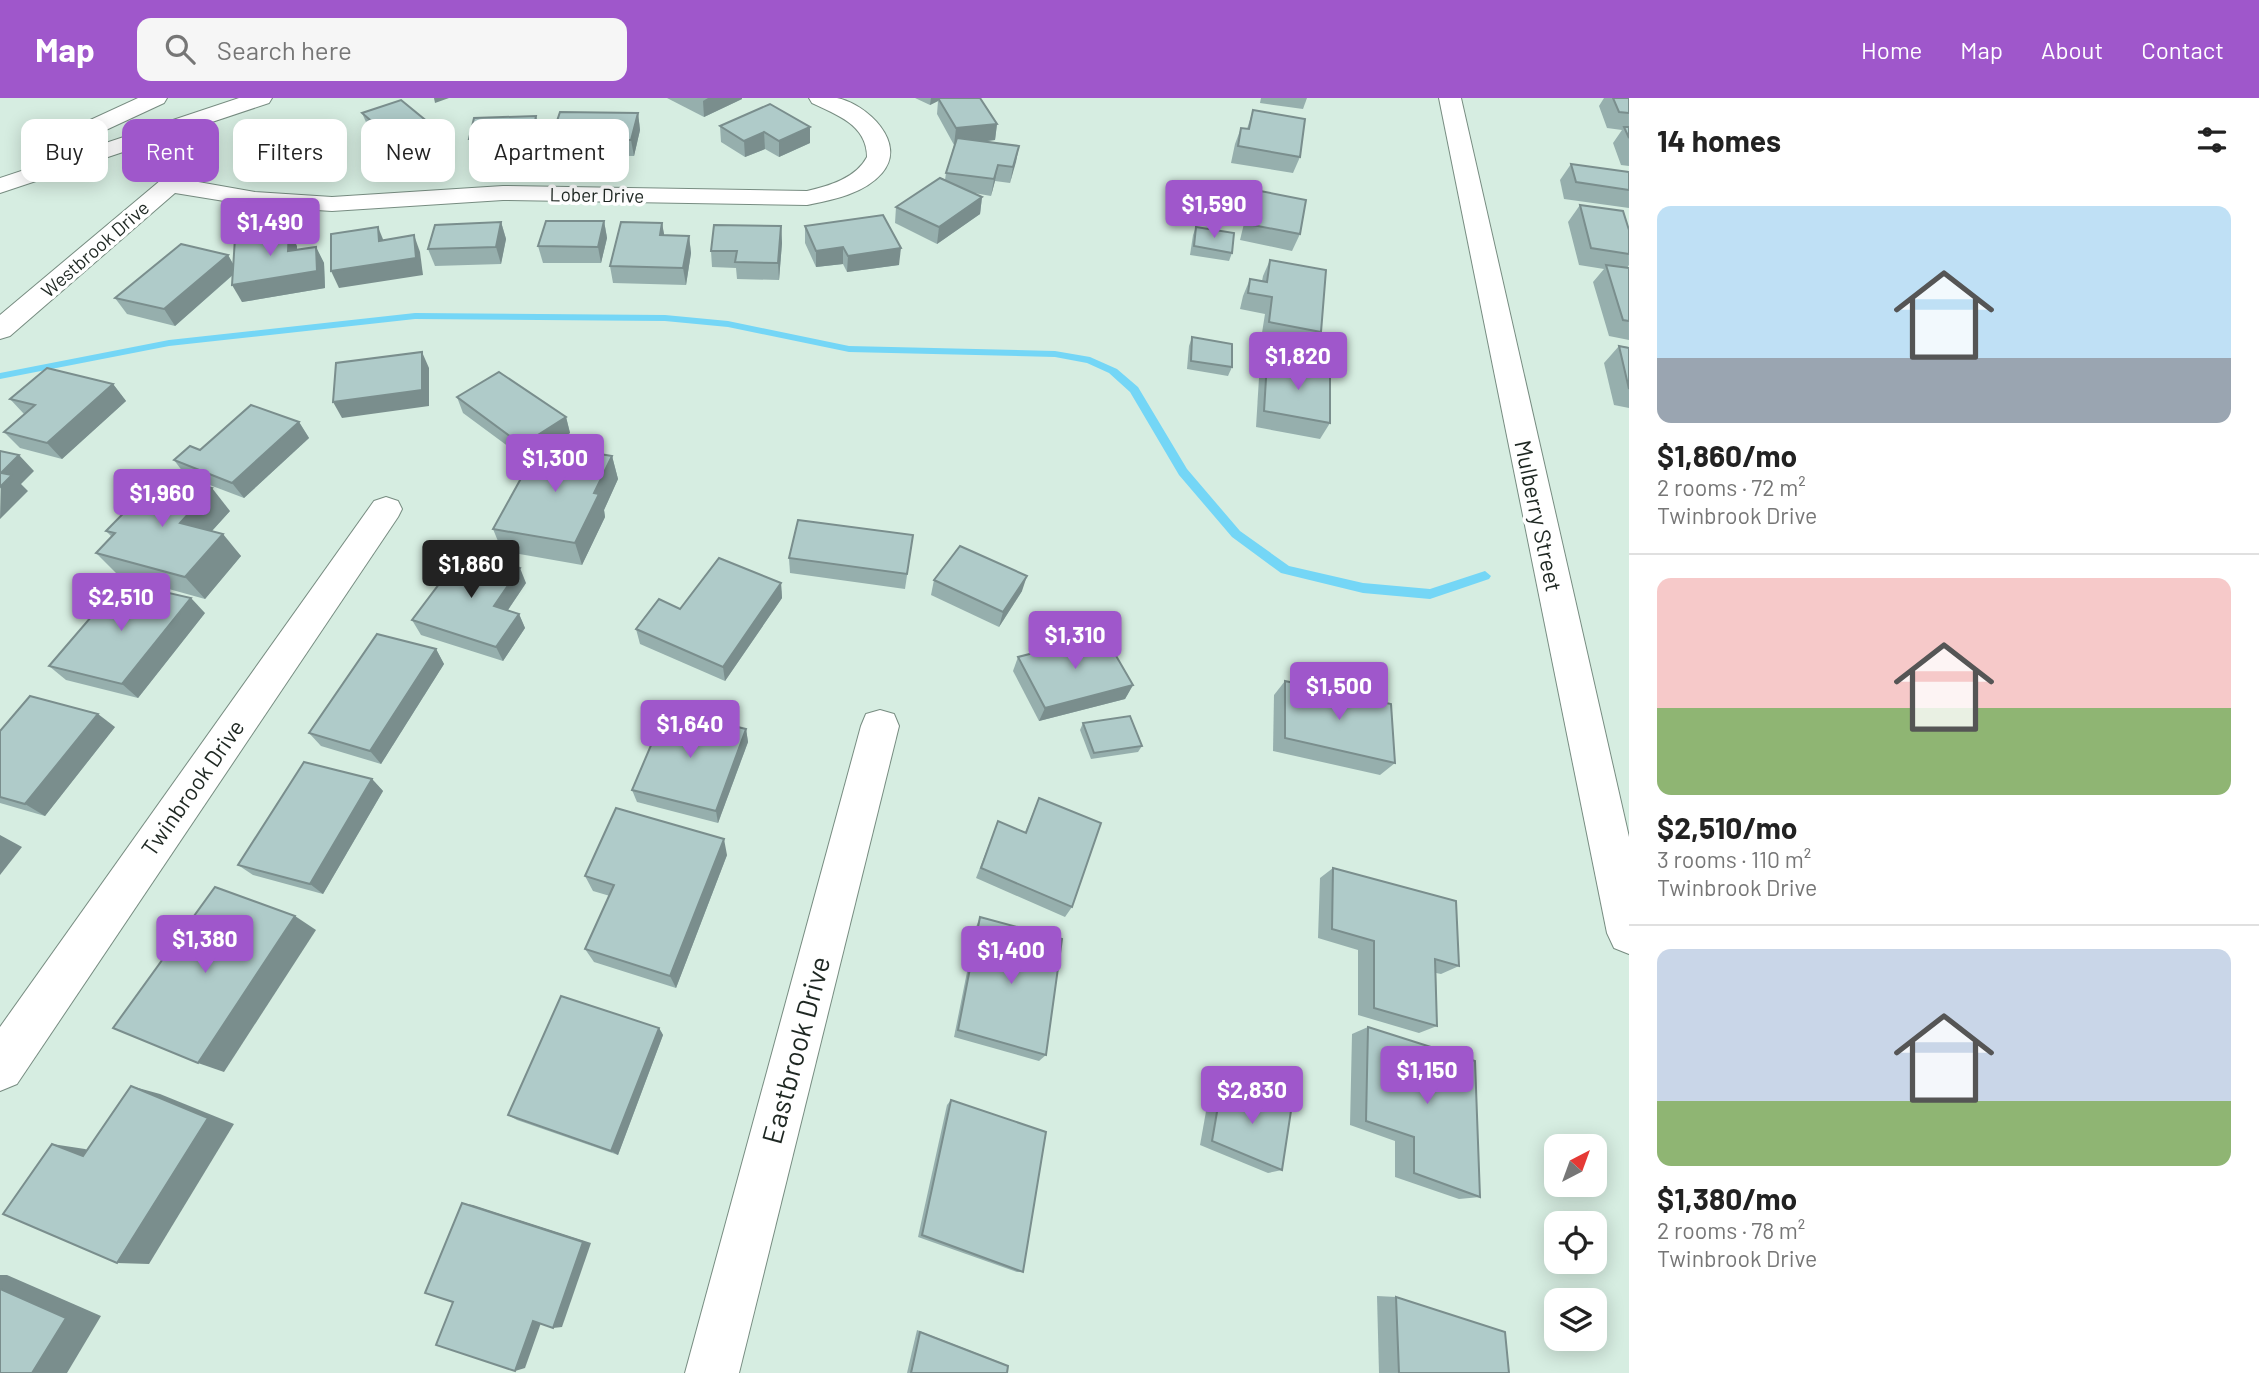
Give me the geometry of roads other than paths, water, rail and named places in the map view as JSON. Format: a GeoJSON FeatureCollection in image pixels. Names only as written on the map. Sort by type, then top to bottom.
{"type":"FeatureCollection","features":[{"type":"Feature","properties":{"kind":"street"},"geometry":{"type":"LineString","coordinates":[[0,168],[156,98]]}},
{"type":"Feature","properties":{"kind":"street"},"geometry":{"type":"LineString","coordinates":[[199,119],[261,98]]}},
{"type":"Feature","properties":{"kind":"street","name":"Lober Drive"},"geometry":{"type":"LineString","coordinates":[[170,185],[301,204],[503,193],[807,198],[828,194],[853,183],[866,174],[879,159],[880,148],[869,128],[820,98]]}},
{"type":"Feature","properties":{"kind":"street","name":"Mulberry Street"},"geometry":{"type":"LineString","coordinates":[[1450,98],[1629,933]]}},
{"type":"Feature","properties":{"kind":"street"},"geometry":{"type":"LineString","coordinates":[[0,186],[122,145]]}},
{"type":"Feature","properties":{"kind":"street","name":"Westbrook Drive"},"geometry":{"type":"LineString","coordinates":[[0,330],[173,182]]}},
{"type":"Feature","properties":{"kind":"street","name":"Twinbrook Drive"},"geometry":{"type":"LineString","coordinates":[[0,1067],[386,509]]}},
{"type":"Feature","properties":{"kind":"street","name":"Eastbrook Drive"},"geometry":{"type":"LineString","coordinates":[[712,1373],[880,726]]}},
{"type":"Feature","properties":{"kind":"waterway"},"geometry":{"type":"LineString","coordinates":[[0,376],[169,343],[415,316],[665,318],[728,324],[849,349],[1055,354],[1090,360],[1113,371],[1134,390],[1183,472],[1236,534],[1285,570],[1363,588],[1430,594],[1485,576]]}}]}
